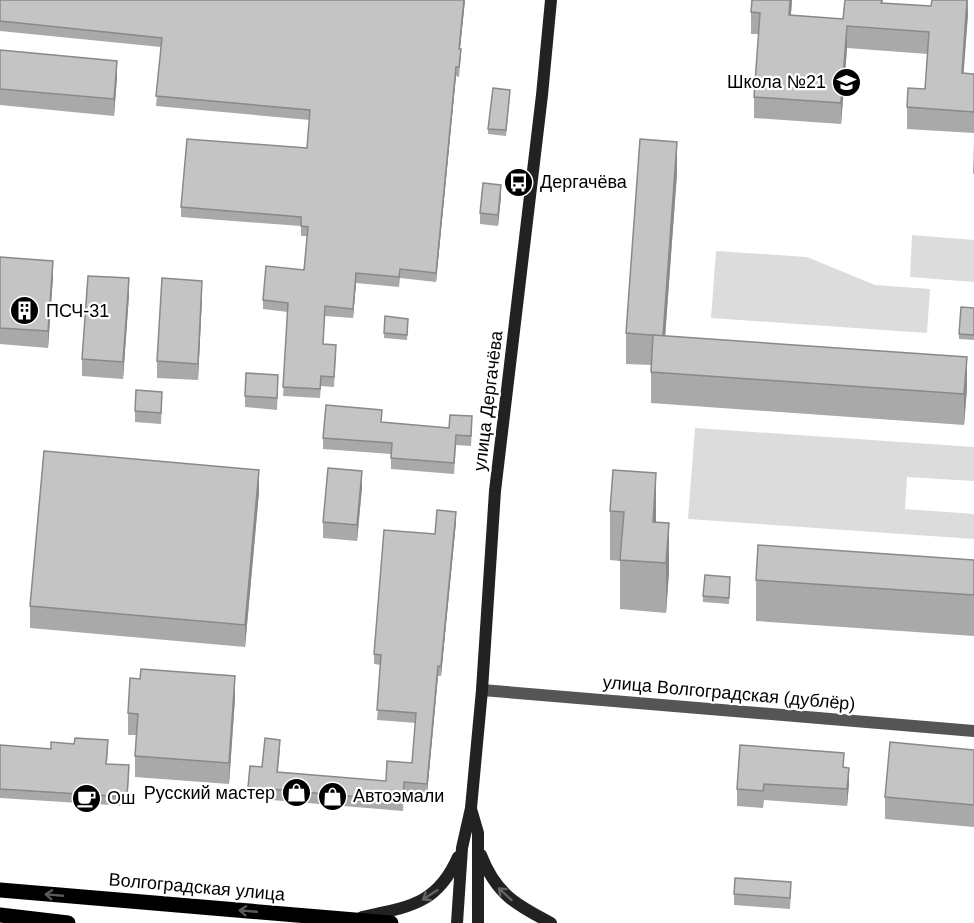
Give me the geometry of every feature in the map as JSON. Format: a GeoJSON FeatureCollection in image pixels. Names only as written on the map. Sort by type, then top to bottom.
{"type":"FeatureCollection","features":[{"type":"Feature","properties":{"kind":"main road","name":"Волгоградская улица"},"geometry":{"type":"LineString","coordinates":[[0,890],[390,923]]}},
{"type":"Feature","properties":{"kind":"main road"},"geometry":{"type":"LineString","coordinates":[[0,915],[68,923]]}},
{"type":"Feature","properties":{"kind":"street","name":"улица Дергачёва"},"geometry":{"type":"LineString","coordinates":[[457,923],[462,848],[471,808],[482,690],[495,491],[551,0]]}},
{"type":"Feature","properties":{"kind":"street","name":"улица Волгоградская (дублёр)"},"geometry":{"type":"LineString","coordinates":[[482,690],[974,731]]}},
{"type":"Feature","properties":{"kind":"street","name":"улица Дергачёва"},"geometry":{"type":"LineString","coordinates":[[471,808],[478,833],[478,923]]}},
{"type":"Feature","properties":{"kind":"street"},"geometry":{"type":"LineString","coordinates":[[478,847],[493,882],[502,892],[515,903],[551,923]]}},
{"type":"Feature","properties":{"kind":"street"},"geometry":{"type":"LineString","coordinates":[[349,920],[399,909],[428,897],[440,889],[462,848]]}},
{"type":"Feature","properties":{"kind":"shaded area"},"geometry":{"type":"Polygon","coordinates":[[[912,235],[974,240],[974,282],[910,277],[912,235]]]}},
{"type":"Feature","properties":{"kind":"shaded area"},"geometry":{"type":"Polygon","coordinates":[[[716,251],[807,257],[875,285],[930,289],[927,333],[711,318],[716,251]]]}},
{"type":"Feature","properties":{"kind":"shaded area"},"geometry":{"type":"Polygon","coordinates":[[[695,428],[974,447],[974,481],[907,477],[905,509],[974,514],[974,539],[688,519],[695,428]]]}},
{"type":"Feature","properties":{"kind":"building"},"geometry":{"type":"Polygon","coordinates":[[[0,0],[464,0],[459,49],[461,49],[459,67],[456,67],[436,273],[400,269],[399,277],[356,273],[353,309],[325,306],[323,344],[336,345],[334,377],[321,376],[320,389],[283,387],[288,303],[263,300],[266,266],[304,270],[308,227],[301,226],[301,217],[181,207],[187,139],[307,148],[310,110],[156,96],[162,38],[0,21],[0,0]]]}},
{"type":"Feature","properties":{"kind":"building"},"geometry":{"type":"Polygon","coordinates":[[[752,0],[790,0],[789,15],[843,19],[845,0],[882,0],[881,3],[931,6],[932,0],[967,0],[962,73],[974,74],[974,112],[907,107],[908,88],[925,89],[929,32],[847,26],[841,103],[754,97],[760,13],[751,12],[752,0]]]}},
{"type":"Feature","properties":{"kind":"building"},"geometry":{"type":"Polygon","coordinates":[[[0,50],[117,61],[114,99],[0,89],[0,50]]]}},
{"type":"Feature","properties":{"kind":"building"},"geometry":{"type":"Polygon","coordinates":[[[493,88],[510,90],[506,130],[488,129],[493,88]]]}},
{"type":"Feature","properties":{"kind":"building"},"geometry":{"type":"Polygon","coordinates":[[[640,139],[677,142],[663,336],[626,333],[640,139]]]}},
{"type":"Feature","properties":{"kind":"building"},"geometry":{"type":"Polygon","coordinates":[[[483,183],[501,185],[498,215],[480,213],[483,183]]]}},
{"type":"Feature","properties":{"kind":"building","name":"ПСЧ-31"},"geometry":{"type":"Polygon","coordinates":[[[0,257],[53,261],[48,331],[0,328],[0,257]]]}},
{"type":"Feature","properties":{"kind":"building"},"geometry":{"type":"Polygon","coordinates":[[[88,276],[129,278],[123,362],[82,359],[88,276]]]}},
{"type":"Feature","properties":{"kind":"building"},"geometry":{"type":"Polygon","coordinates":[[[162,278],[202,281],[198,364],[157,361],[162,278]]]}},
{"type":"Feature","properties":{"kind":"building"},"geometry":{"type":"Polygon","coordinates":[[[961,307],[974,308],[974,335],[959,334],[961,307]]]}},
{"type":"Feature","properties":{"kind":"building"},"geometry":{"type":"Polygon","coordinates":[[[385,316],[408,319],[407,335],[384,333],[385,316]]]}},
{"type":"Feature","properties":{"kind":"building"},"geometry":{"type":"Polygon","coordinates":[[[653,335],[967,357],[964,394],[651,372],[653,335]]]}},
{"type":"Feature","properties":{"kind":"building"},"geometry":{"type":"Polygon","coordinates":[[[246,373],[278,375],[277,398],[245,396],[246,373]]]}},
{"type":"Feature","properties":{"kind":"building"},"geometry":{"type":"Polygon","coordinates":[[[136,390],[162,392],[161,413],[135,411],[136,390]]]}},
{"type":"Feature","properties":{"kind":"building"},"geometry":{"type":"Polygon","coordinates":[[[326,405],[382,410],[381,422],[449,428],[450,415],[472,416],[471,436],[456,435],[454,463],[391,458],[392,443],[323,438],[326,405]]]}},
{"type":"Feature","properties":{"kind":"building"},"geometry":{"type":"Polygon","coordinates":[[[44,451],[259,470],[245,625],[30,606],[44,451]]]}},
{"type":"Feature","properties":{"kind":"building"},"geometry":{"type":"Polygon","coordinates":[[[328,468],[362,471],[357,525],[323,522],[328,468]]]}},
{"type":"Feature","properties":{"kind":"building"},"geometry":{"type":"Polygon","coordinates":[[[613,470],[656,473],[653,522],[669,523],[666,563],[620,560],[624,512],[610,511],[613,470]]]}},
{"type":"Feature","properties":{"kind":"building"},"geometry":{"type":"Polygon","coordinates":[[[437,510],[456,512],[427,784],[404,782],[403,801],[248,787],[250,766],[262,767],[265,738],[280,740],[277,772],[386,781],[387,761],[412,763],[416,713],[377,710],[381,655],[374,654],[384,530],[435,534],[437,510]]]}},
{"type":"Feature","properties":{"kind":"building"},"geometry":{"type":"Polygon","coordinates":[[[758,545],[974,560],[974,595],[756,580],[758,545]]]}},
{"type":"Feature","properties":{"kind":"building"},"geometry":{"type":"Polygon","coordinates":[[[705,575],[730,577],[729,598],[703,596],[705,575]]]}},
{"type":"Feature","properties":{"kind":"building"},"geometry":{"type":"Polygon","coordinates":[[[141,669],[235,676],[229,763],[135,756],[138,714],[128,713],[130,678],[140,679],[141,669]]]}},
{"type":"Feature","properties":{"kind":"building"},"geometry":{"type":"Polygon","coordinates":[[[75,738],[108,740],[106,764],[129,765],[127,797],[0,789],[0,745],[51,749],[51,742],[74,744],[75,738]]]}},
{"type":"Feature","properties":{"kind":"building"},"geometry":{"type":"Polygon","coordinates":[[[890,742],[974,750],[974,805],[885,797],[890,742]]]}},
{"type":"Feature","properties":{"kind":"building"},"geometry":{"type":"Polygon","coordinates":[[[740,745],[844,753],[843,767],[849,768],[847,789],[764,784],[763,791],[737,789],[740,745]]]}},
{"type":"Feature","properties":{"kind":"building"},"geometry":{"type":"Polygon","coordinates":[[[735,878],[791,882],[790,898],[734,894],[735,878]]]}},
{"type":"Feature","properties":{"kind":"place","name":"Школа №21"},"geometry":{"type":"Point","coordinates":[847,82]}},
{"type":"Feature","properties":{"kind":"place","name":"Дергачёва"},"geometry":{"type":"Point","coordinates":[519,182]}},
{"type":"Feature","properties":{"kind":"place","name":"ПСЧ-31"},"geometry":{"type":"Point","coordinates":[25,311]}},
{"type":"Feature","properties":{"kind":"place","name":"Русский мастер"},"geometry":{"type":"Point","coordinates":[296,793]}},
{"type":"Feature","properties":{"kind":"place","name":"Автоэмали"},"geometry":{"type":"Point","coordinates":[332,796]}},
{"type":"Feature","properties":{"kind":"place","name":"Ош"},"geometry":{"type":"Point","coordinates":[86,798]}}]}
